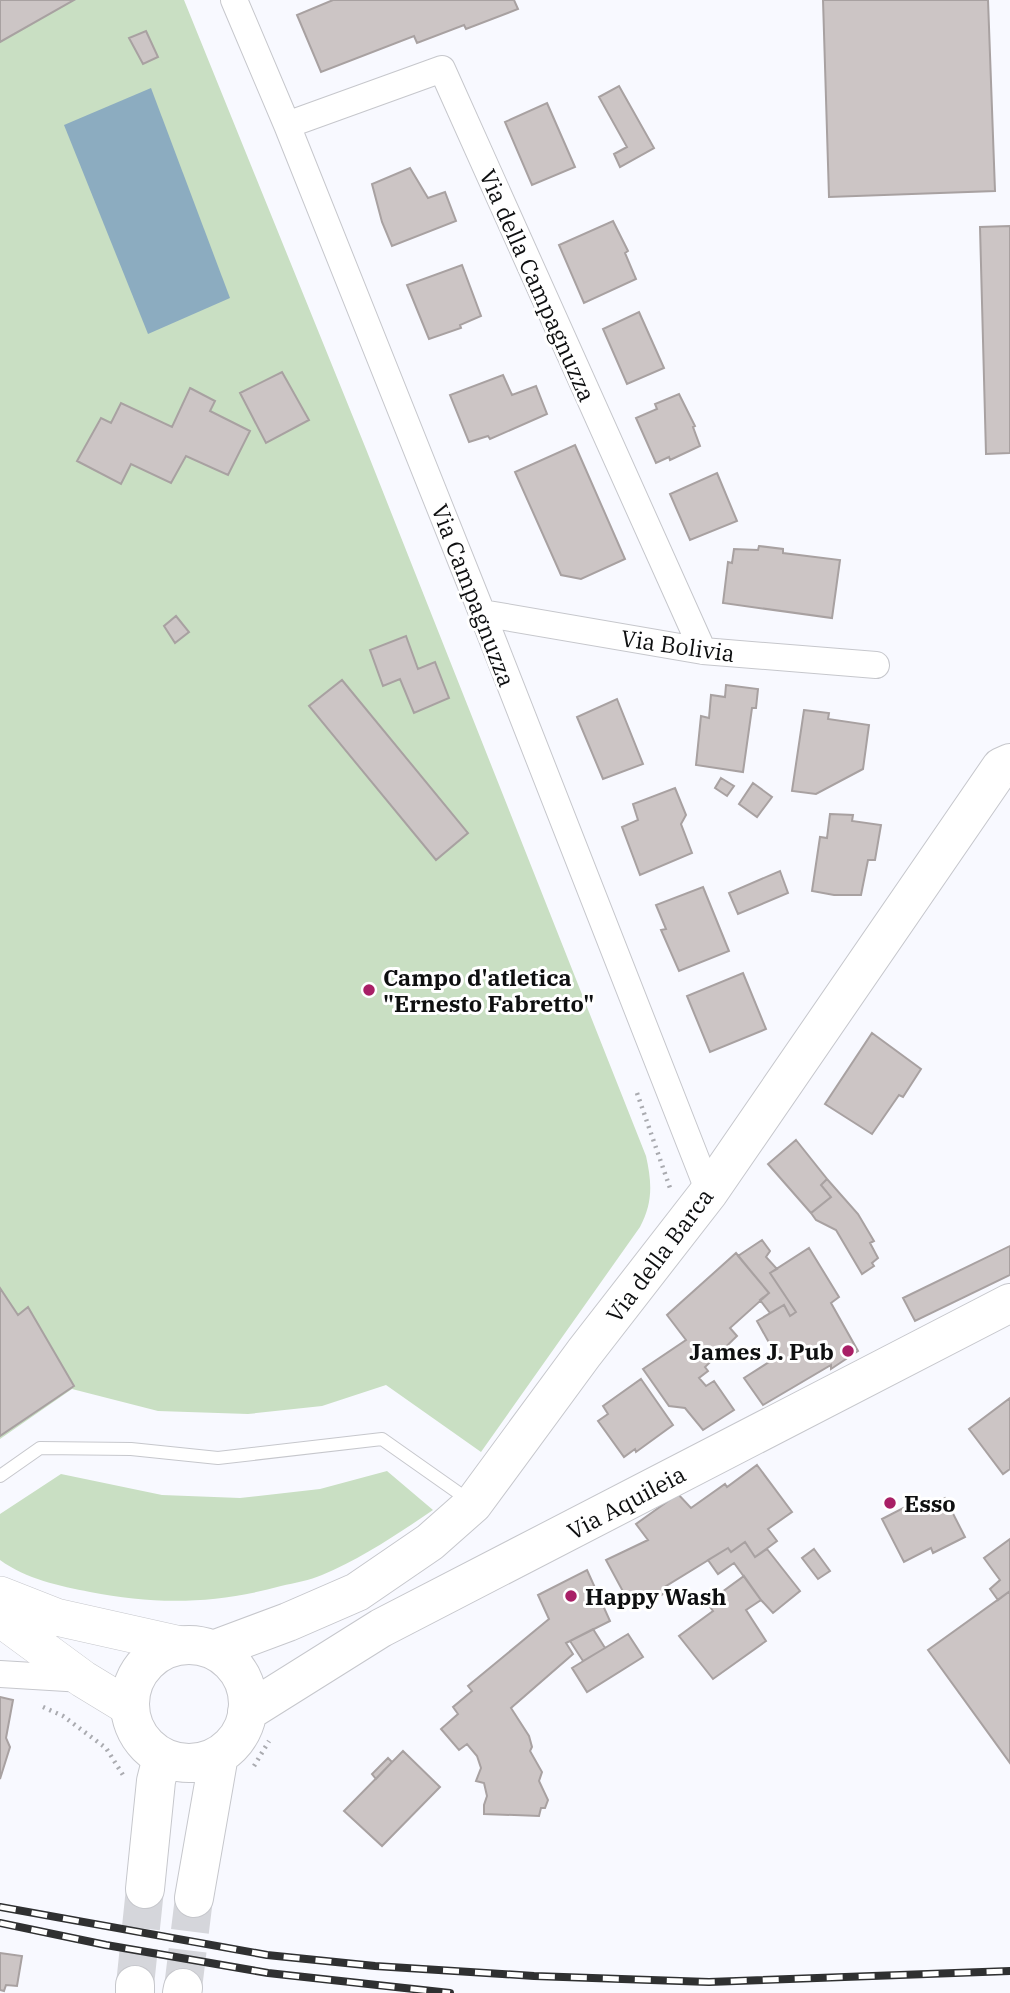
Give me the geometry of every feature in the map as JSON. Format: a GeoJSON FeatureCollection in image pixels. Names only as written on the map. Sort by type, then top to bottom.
{"type":"FeatureCollection","features":[{"type":"Feature","properties":{"kind":"main road","name":"Via della Barca"},"geometry":{"type":"LineString","coordinates":[[197,1647],[288,1622],[357,1592],[430,1542],[473,1504],[584,1353],[709,1192],[1007,761]]}},
{"type":"Feature","properties":{"kind":"main road","name":"Via Aquileia"},"geometry":{"type":"LineString","coordinates":[[261,1722],[381,1628],[1010,1303]]}},
{"type":"Feature","properties":{"kind":"main road"},"geometry":{"type":"LineString","coordinates":[[0,1595],[56,1616],[197,1647],[229,1661],[240,1674],[261,1722],[243,1729],[233,1743],[236,1761],[194,1898]]}},
{"type":"Feature","properties":{"kind":"main road"},"geometry":{"type":"LineString","coordinates":[[0,1618],[83,1679],[129,1707]]}},
{"type":"Feature","properties":{"kind":"main road"},"geometry":{"type":"LineString","coordinates":[[197,1647],[151,1658],[142,1667],[133,1682],[129,1707],[133,1724],[140,1739],[162,1757],[180,1763],[236,1761]]}},
{"type":"Feature","properties":{"kind":"main road"},"geometry":{"type":"LineString","coordinates":[[145,1889],[156,1781],[162,1757]]}},
{"type":"Feature","properties":{"kind":"street","name":"Via Campagnuzza"},"geometry":{"type":"LineString","coordinates":[[234,0],[287,125],[482,613],[709,1192]]}},
{"type":"Feature","properties":{"kind":"street","name":"Via della Campagnuzza"},"geometry":{"type":"LineString","coordinates":[[287,125],[442,69],[703,651]]}},
{"type":"Feature","properties":{"kind":"street","name":"Via Bolivia"},"geometry":{"type":"LineString","coordinates":[[482,613],[703,651],[876,665]]}},
{"type":"Feature","properties":{"kind":"street"},"geometry":{"type":"LineString","coordinates":[[0,1674],[83,1679]]}},
{"type":"Feature","properties":{"kind":"lane"},"geometry":{"type":"LineString","coordinates":[[0,1476],[40,1448],[131,1448],[218,1458],[382,1439],[473,1504]]}},
{"type":"Feature","properties":{"kind":"path"},"geometry":{"type":"LineString","coordinates":[[42,1706],[63,1716],[106,1748],[124,1777]]}},
{"type":"Feature","properties":{"kind":"path"},"geometry":{"type":"LineString","coordinates":[[236,1761],[261,1722]]}},
{"type":"Feature","properties":{"kind":"green space"},"geometry":{"type":"Polygon","coordinates":[[[0,0],[184,0],[366,449],[646,1156],[650,1192],[640,1227],[481,1452],[386,1385],[322,1406],[248,1414],[158,1411],[72,1389],[0,1439],[0,0]]]}},
{"type":"Feature","properties":{"kind":"green space"},"geometry":{"type":"Polygon","coordinates":[[[387,1471],[433,1510],[337,1568],[312,1578],[257,1592],[186,1601],[114,1596],[43,1581],[0,1560],[0,1514],[61,1474],[162,1495],[240,1498],[320,1489],[387,1471]]]}},
{"type":"Feature","properties":{"kind":"water"},"geometry":{"type":"Polygon","coordinates":[[[151,88],[230,298],[148,334],[64,125],[151,88]]]}},
{"type":"Feature","properties":{"kind":"building"},"geometry":{"type":"Polygon","coordinates":[[[0,0],[74,0],[0,42],[0,0]]]}},
{"type":"Feature","properties":{"kind":"building"},"geometry":{"type":"Polygon","coordinates":[[[333,0],[514,0],[518,9],[466,29],[464,25],[417,43],[414,36],[321,72],[297,15],[333,0]]]}},
{"type":"Feature","properties":{"kind":"building"},"geometry":{"type":"Polygon","coordinates":[[[823,0],[988,0],[995,191],[829,197],[823,0]]]}},
{"type":"Feature","properties":{"kind":"building"},"geometry":{"type":"Polygon","coordinates":[[[146,31],[158,57],[143,64],[129,38],[146,31]]]}},
{"type":"Feature","properties":{"kind":"building"},"geometry":{"type":"Polygon","coordinates":[[[619,86],[654,148],[620,167],[614,154],[627,147],[599,97],[619,86]]]}},
{"type":"Feature","properties":{"kind":"building"},"geometry":{"type":"Polygon","coordinates":[[[547,103],[575,167],[532,185],[505,122],[547,103]]]}},
{"type":"Feature","properties":{"kind":"building"},"geometry":{"type":"Polygon","coordinates":[[[410,168],[428,198],[445,192],[456,221],[392,246],[382,222],[372,184],[410,168]]]}},
{"type":"Feature","properties":{"kind":"building"},"geometry":{"type":"Polygon","coordinates":[[[613,221],[628,251],[625,253],[636,279],[584,303],[559,245],[613,221]]]}},
{"type":"Feature","properties":{"kind":"building"},"geometry":{"type":"Polygon","coordinates":[[[1010,226],[1010,453],[986,454],[980,227],[1010,226]]]}},
{"type":"Feature","properties":{"kind":"building"},"geometry":{"type":"Polygon","coordinates":[[[462,265],[481,316],[460,325],[461,328],[429,339],[407,285],[462,265]]]}},
{"type":"Feature","properties":{"kind":"building"},"geometry":{"type":"Polygon","coordinates":[[[639,312],[664,368],[627,384],[603,329],[639,312]]]}},
{"type":"Feature","properties":{"kind":"building"},"geometry":{"type":"Polygon","coordinates":[[[282,372],[309,420],[266,443],[240,393],[282,372]]]}},
{"type":"Feature","properties":{"kind":"building"},"geometry":{"type":"Polygon","coordinates":[[[503,375],[512,395],[536,386],[547,414],[490,439],[488,436],[469,442],[450,395],[503,375]]]}},
{"type":"Feature","properties":{"kind":"building"},"geometry":{"type":"Polygon","coordinates":[[[190,388],[215,401],[210,411],[250,431],[228,475],[186,456],[171,483],[131,464],[121,484],[77,461],[101,418],[111,423],[121,403],[172,427],[190,388]]]}},
{"type":"Feature","properties":{"kind":"building"},"geometry":{"type":"Polygon","coordinates":[[[679,394],[695,426],[693,427],[700,446],[670,460],[669,457],[656,463],[636,418],[657,409],[655,404],[679,394]]]}},
{"type":"Feature","properties":{"kind":"building"},"geometry":{"type":"Polygon","coordinates":[[[575,445],[625,559],[581,579],[561,575],[515,472],[575,445]]]}},
{"type":"Feature","properties":{"kind":"building"},"geometry":{"type":"Polygon","coordinates":[[[717,473],[737,521],[690,540],[670,494],[717,473]]]}},
{"type":"Feature","properties":{"kind":"building"},"geometry":{"type":"Polygon","coordinates":[[[759,546],[783,549],[783,553],[840,560],[832,618],[723,603],[728,562],[732,563],[734,549],[758,550],[759,546]]]}},
{"type":"Feature","properties":{"kind":"building"},"geometry":{"type":"Polygon","coordinates":[[[176,616],[189,632],[175,643],[164,626],[176,616]]]}},
{"type":"Feature","properties":{"kind":"building"},"geometry":{"type":"Polygon","coordinates":[[[406,636],[418,669],[435,662],[449,698],[414,713],[400,679],[383,686],[370,650],[406,636]]]}},
{"type":"Feature","properties":{"kind":"building"},"geometry":{"type":"Polygon","coordinates":[[[342,680],[468,833],[436,860],[309,706],[342,680]]]}},
{"type":"Feature","properties":{"kind":"building"},"geometry":{"type":"Polygon","coordinates":[[[726,685],[758,689],[756,708],[752,708],[743,772],[696,765],[701,716],[709,718],[711,695],[725,697],[726,685]]]}},
{"type":"Feature","properties":{"kind":"building"},"geometry":{"type":"Polygon","coordinates":[[[617,699],[643,764],[603,779],[577,717],[617,699]]]}},
{"type":"Feature","properties":{"kind":"building"},"geometry":{"type":"Polygon","coordinates":[[[804,710],[829,713],[828,719],[869,725],[863,769],[816,794],[792,791],[804,710]]]}},
{"type":"Feature","properties":{"kind":"building"},"geometry":{"type":"Polygon","coordinates":[[[721,778],[734,786],[727,796],[715,788],[721,778]]]}},
{"type":"Feature","properties":{"kind":"building"},"geometry":{"type":"Polygon","coordinates":[[[753,783],[772,797],[757,817],[739,804],[753,783]]]}},
{"type":"Feature","properties":{"kind":"building"},"geometry":{"type":"Polygon","coordinates":[[[675,788],[686,815],[681,824],[692,853],[640,875],[622,827],[638,820],[633,804],[675,788]]]}},
{"type":"Feature","properties":{"kind":"building"},"geometry":{"type":"Polygon","coordinates":[[[830,814],[853,815],[852,821],[881,825],[875,860],[868,860],[861,895],[834,895],[812,891],[820,837],[827,838],[830,814]]]}},
{"type":"Feature","properties":{"kind":"building"},"geometry":{"type":"Polygon","coordinates":[[[780,871],[788,893],[738,914],[729,893],[780,871]]]}},
{"type":"Feature","properties":{"kind":"building"},"geometry":{"type":"Polygon","coordinates":[[[703,887],[729,951],[679,971],[661,930],[666,929],[656,905],[703,887]]]}},
{"type":"Feature","properties":{"kind":"building"},"geometry":{"type":"Polygon","coordinates":[[[743,973],[766,1029],[710,1052],[687,996],[743,973]]]}},
{"type":"Feature","properties":{"kind":"building"},"geometry":{"type":"Polygon","coordinates":[[[872,1033],[921,1069],[903,1097],[899,1095],[872,1134],[825,1104],[872,1033]]]}},
{"type":"Feature","properties":{"kind":"building"},"geometry":{"type":"Polygon","coordinates":[[[796,1140],[827,1179],[821,1185],[831,1197],[811,1213],[768,1164],[796,1140]]]}},
{"type":"Feature","properties":{"kind":"building"},"geometry":{"type":"Polygon","coordinates":[[[827,1179],[858,1214],[874,1241],[870,1243],[878,1258],[872,1263],[874,1266],[862,1274],[836,1230],[816,1220],[811,1213],[831,1197],[821,1185],[827,1179]]]}},
{"type":"Feature","properties":{"kind":"building"},"geometry":{"type":"Polygon","coordinates":[[[762,1240],[770,1251],[766,1257],[777,1269],[770,1273],[796,1312],[790,1316],[784,1305],[770,1313],[760,1300],[769,1293],[738,1256],[762,1240]]]}},
{"type":"Feature","properties":{"kind":"building"},"geometry":{"type":"Polygon","coordinates":[[[1010,1246],[1010,1275],[915,1321],[903,1298],[1010,1246]]]}},
{"type":"Feature","properties":{"kind":"building"},"geometry":{"type":"Polygon","coordinates":[[[809,1248],[839,1297],[831,1303],[858,1351],[831,1369],[831,1365],[763,1405],[744,1378],[777,1357],[757,1321],[784,1305],[790,1316],[796,1312],[770,1273],[809,1248]]]}},
{"type":"Feature","properties":{"kind":"building"},"geometry":{"type":"Polygon","coordinates":[[[736,1253],[769,1293],[730,1328],[737,1336],[705,1367],[708,1371],[699,1378],[706,1386],[714,1381],[734,1410],[703,1430],[685,1408],[669,1406],[643,1369],[686,1340],[667,1315],[736,1253]]]}},
{"type":"Feature","properties":{"kind":"building"},"geometry":{"type":"Polygon","coordinates":[[[0,1288],[18,1315],[28,1307],[74,1386],[0,1436],[0,1288]]]}},
{"type":"Feature","properties":{"kind":"building"},"geometry":{"type":"Polygon","coordinates":[[[641,1379],[673,1425],[636,1452],[635,1449],[624,1457],[598,1421],[608,1414],[603,1406],[641,1379]]]}},
{"type":"Feature","properties":{"kind":"building"},"geometry":{"type":"Polygon","coordinates":[[[1010,1398],[1010,1469],[1003,1474],[969,1429],[1010,1398]]]}},
{"type":"Feature","properties":{"kind":"building"},"geometry":{"type":"Polygon","coordinates":[[[757,1465],[792,1512],[768,1529],[777,1541],[755,1557],[745,1542],[731,1552],[728,1548],[663,1588],[665,1593],[633,1610],[606,1560],[648,1540],[636,1524],[678,1494],[691,1508],[757,1465]]]}},
{"type":"Feature","properties":{"kind":"building"},"geometry":{"type":"Polygon","coordinates":[[[945,1498],[965,1537],[933,1553],[931,1548],[904,1562],[882,1519],[909,1505],[914,1514],[945,1498]]]}},
{"type":"Feature","properties":{"kind":"building"},"geometry":{"type":"Polygon","coordinates":[[[1010,1539],[1010,1591],[998,1600],[990,1589],[1000,1580],[984,1558],[1010,1539]]]}},
{"type":"Feature","properties":{"kind":"building"},"geometry":{"type":"Polygon","coordinates":[[[745,1542],[755,1557],[767,1549],[800,1591],[773,1613],[734,1563],[718,1574],[708,1560],[728,1548],[731,1552],[745,1542]]]}},
{"type":"Feature","properties":{"kind":"building"},"geometry":{"type":"Polygon","coordinates":[[[814,1549],[830,1571],[818,1579],[802,1558],[814,1549]]]}},
{"type":"Feature","properties":{"kind":"building"},"geometry":{"type":"Polygon","coordinates":[[[587,1570],[610,1621],[566,1643],[573,1654],[511,1708],[529,1736],[532,1747],[530,1751],[542,1772],[539,1781],[548,1800],[545,1808],[541,1808],[539,1816],[484,1814],[487,1796],[484,1783],[476,1781],[481,1768],[477,1756],[467,1744],[459,1750],[441,1729],[458,1714],[453,1707],[472,1691],[468,1686],[549,1619],[538,1595],[587,1570]]]}},
{"type":"Feature","properties":{"kind":"building"},"geometry":{"type":"Polygon","coordinates":[[[744,1576],[761,1600],[746,1610],[766,1641],[713,1679],[679,1636],[713,1611],[707,1603],[744,1576]]]}},
{"type":"Feature","properties":{"kind":"building"},"geometry":{"type":"Polygon","coordinates":[[[1010,1591],[1010,1763],[928,1650],[1010,1591]]]}},
{"type":"Feature","properties":{"kind":"building"},"geometry":{"type":"Polygon","coordinates":[[[593,1629],[605,1648],[583,1661],[570,1641],[593,1629]]]}},
{"type":"Feature","properties":{"kind":"building"},"geometry":{"type":"Polygon","coordinates":[[[628,1634],[643,1657],[587,1692],[572,1668],[628,1634]]]}},
{"type":"Feature","properties":{"kind":"building"},"geometry":{"type":"Polygon","coordinates":[[[0,1697],[13,1700],[6,1738],[10,1747],[0,1779],[0,1697]]]}},
{"type":"Feature","properties":{"kind":"building"},"geometry":{"type":"Polygon","coordinates":[[[403,1751],[440,1787],[382,1846],[344,1811],[403,1751]]]}},
{"type":"Feature","properties":{"kind":"building"},"geometry":{"type":"Polygon","coordinates":[[[388,1758],[392,1762],[376,1779],[372,1774],[388,1758]]]}},
{"type":"Feature","properties":{"kind":"building"},"geometry":{"type":"Polygon","coordinates":[[[0,1953],[22,1956],[17,1986],[6,1985],[4,1991],[0,1990],[0,1953]]]}},
{"type":"Feature","properties":{"kind":"tunnel"},"geometry":{"type":"LineString","coordinates":[[135,1985],[145,1889]]}},
{"type":"Feature","properties":{"kind":"tunnel"},"geometry":{"type":"LineString","coordinates":[[183,1988],[194,1898]]}},
{"type":"Feature","properties":{"kind":"railway"},"geometry":{"type":"LineString","coordinates":[[0,1907],[267,1955],[375,1966],[534,1976],[709,1982],[1010,1971]]}},
{"type":"Feature","properties":{"kind":"railway"},"geometry":{"type":"LineString","coordinates":[[0,1923],[106,1945],[268,1973],[450,1993]]}},
{"type":"Feature","properties":{"kind":"place","name":"Campo d'atletica \"Ernesto Fabretto\""},"geometry":{"type":"Point","coordinates":[369,990]}},
{"type":"Feature","properties":{"kind":"place","name":"James J. Pub"},"geometry":{"type":"Point","coordinates":[848,1351]}},
{"type":"Feature","properties":{"kind":"place","name":"Esso"},"geometry":{"type":"Point","coordinates":[890,1503]}},
{"type":"Feature","properties":{"kind":"place","name":"Happy Wash"},"geometry":{"type":"Point","coordinates":[571,1596]}}]}
